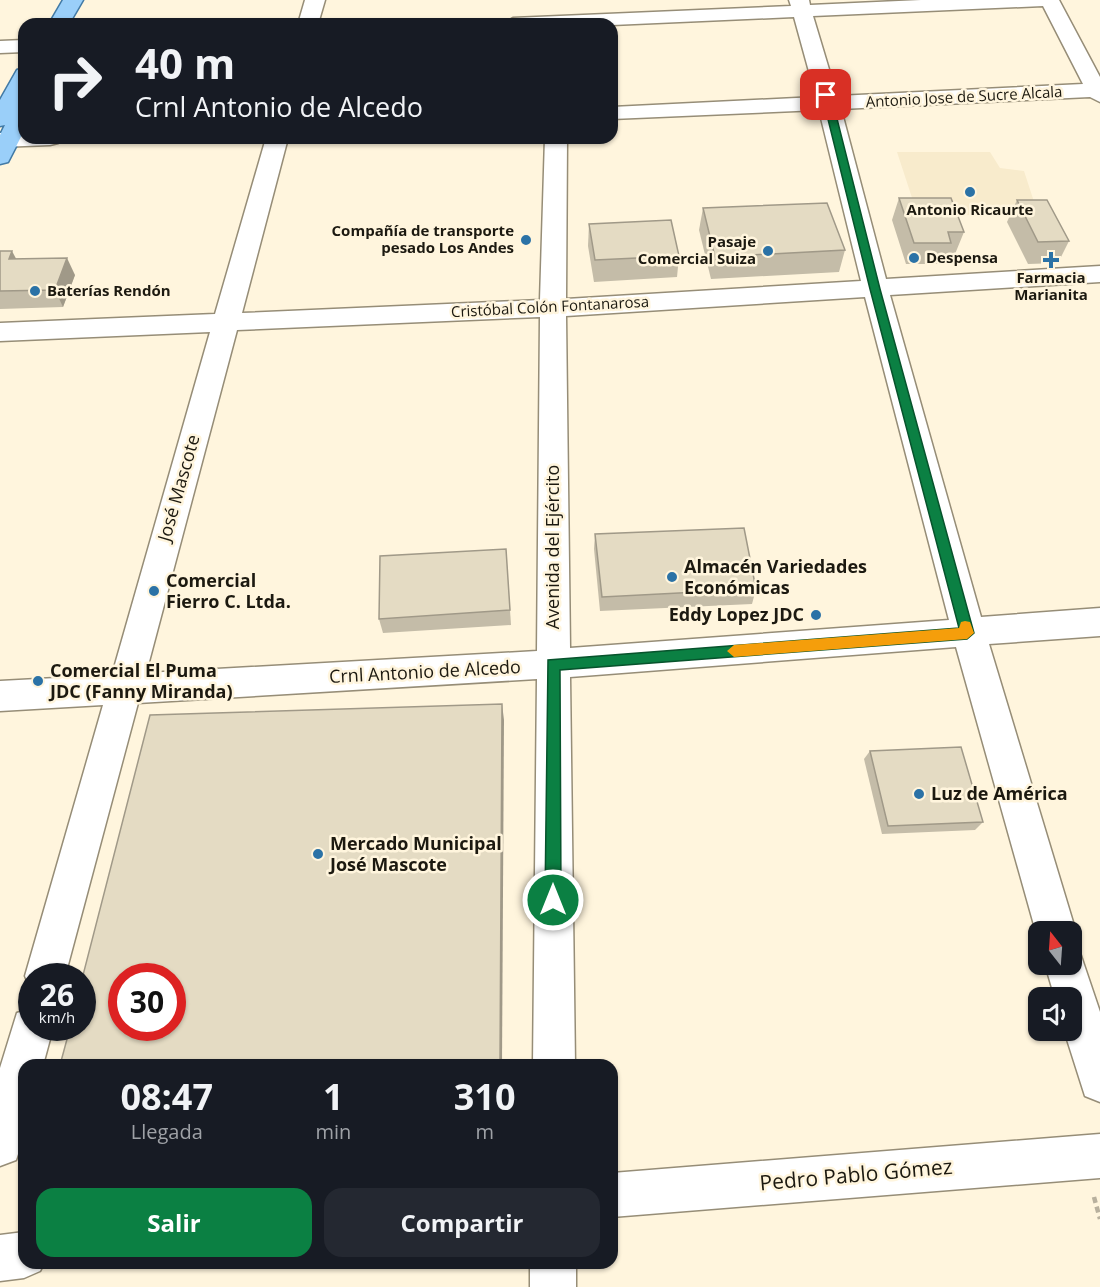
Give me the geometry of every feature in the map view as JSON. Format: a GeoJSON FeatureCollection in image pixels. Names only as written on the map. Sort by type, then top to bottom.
{"type":"FeatureCollection","features":[{"type":"Feature","properties":{"kind":"main road"},"geometry":{"type":"LineString","coordinates":[[63,18],[74,0]]}},
{"type":"Feature","properties":{"kind":"main road"},"geometry":{"type":"LineString","coordinates":[[9,131],[18,97]]}},
{"type":"Feature","properties":{"kind":"street"},"geometry":{"type":"LineString","coordinates":[[310,18],[315,0]]}},
{"type":"Feature","properties":{"kind":"street"},"geometry":{"type":"LineString","coordinates":[[556,18],[557,0]]}},
{"type":"Feature","properties":{"kind":"street"},"geometry":{"type":"LineString","coordinates":[[618,19],[800,6],[1049,0],[1098,89]]}},
{"type":"Feature","properties":{"kind":"street"},"geometry":{"type":"LineString","coordinates":[[800,6],[827,99],[967,633],[1053,921]]}},
{"type":"Feature","properties":{"kind":"street"},"geometry":{"type":"LineString","coordinates":[[0,47],[18,46]]}},
{"type":"Feature","properties":{"kind":"street","name":"Antonio Jose de Sucre Alcala"},"geometry":{"type":"LineString","coordinates":[[618,104],[1098,89]]}},
{"type":"Feature","properties":{"kind":"street","name":"Antonio Jose de Sucre Alcala"},"geometry":{"type":"LineString","coordinates":[[618,112],[827,99]]}},
{"type":"Feature","properties":{"kind":"street","name":"José Mascote"},"geometry":{"type":"LineString","coordinates":[[49,963],[275,144]]}},
{"type":"Feature","properties":{"kind":"street","name":"Avenida del Ejército"},"geometry":{"type":"LineString","coordinates":[[554,1059],[553,308],[556,144]]}},
{"type":"Feature","properties":{"kind":"street","name":"Cristóbal Colón Fontanarosa"},"geometry":{"type":"LineString","coordinates":[[0,332],[553,308],[1100,274]]}},
{"type":"Feature","properties":{"kind":"street","name":"Crnl Antonio de Alcedo"},"geometry":{"type":"LineString","coordinates":[[0,696],[553,664],[1100,622]]}},
{"type":"Feature","properties":{"kind":"street"},"geometry":{"type":"LineString","coordinates":[[1068,975],[1100,1081]]}},
{"type":"Feature","properties":{"kind":"street"},"geometry":{"type":"LineString","coordinates":[[23,1059],[28,1041]]}},
{"type":"Feature","properties":{"kind":"street"},"geometry":{"type":"LineString","coordinates":[[0,1144],[18,1079]]}},
{"type":"Feature","properties":{"kind":"street","name":"Pedro Pablo Gómez"},"geometry":{"type":"LineString","coordinates":[[618,1195],[1100,1156]]}},
{"type":"Feature","properties":{"kind":"street"},"geometry":{"type":"LineString","coordinates":[[0,1258],[18,1256]]}},
{"type":"Feature","properties":{"kind":"street"},"geometry":{"type":"LineString","coordinates":[[553,1269],[553,1287]]}},
{"type":"Feature","properties":{"kind":"shaded area","name":"Antonio Ricaurte"},"geometry":{"type":"Polygon","coordinates":[[[897,152],[990,152],[1000,168],[1024,171],[1038,214],[918,216],[897,152]]]}},
{"type":"Feature","properties":{"kind":"building"},"geometry":{"type":"Polygon","coordinates":[[[899,198],[951,198],[964,232],[948,232],[951,243],[914,243],[899,198]]]}},
{"type":"Feature","properties":{"kind":"building"},"geometry":{"type":"Polygon","coordinates":[[[1017,200],[1047,200],[1069,241],[1038,242],[1017,200]]]}},
{"type":"Feature","properties":{"kind":"building"},"geometry":{"type":"Polygon","coordinates":[[[827,203],[845,250],[715,257],[703,208],[827,203]]]}},
{"type":"Feature","properties":{"kind":"building"},"geometry":{"type":"Polygon","coordinates":[[[671,220],[679,256],[595,260],[589,224],[671,220]]]}},
{"type":"Feature","properties":{"kind":"building"},"geometry":{"type":"Polygon","coordinates":[[[0,251],[12,251],[9,259],[67,258],[55,290],[0,291],[0,251]]]}},
{"type":"Feature","properties":{"kind":"building","name":"Almacén Variedades Económicas"},"geometry":{"type":"Polygon","coordinates":[[[744,528],[756,589],[602,597],[595,534],[744,528]]]}},
{"type":"Feature","properties":{"kind":"building"},"geometry":{"type":"Polygon","coordinates":[[[506,549],[510,610],[379,619],[380,556],[506,549]]]}},
{"type":"Feature","properties":{"kind":"building","name":"Mercado Municipal José Mascote"},"geometry":{"type":"Polygon","coordinates":[[[502,704],[500,1059],[62,1059],[66,1041],[96,1041],[96,963],[86,963],[150,715],[502,704]]]}},
{"type":"Feature","properties":{"kind":"building","name":"Luz de América"},"geometry":{"type":"Polygon","coordinates":[[[961,747],[983,822],[888,826],[870,751],[961,747]]]}},
{"type":"Feature","properties":{"kind":"slow traffic"},"geometry":{"type":"LineString","coordinates":[[734,651],[967,633],[965,626]]}},
{"type":"Feature","properties":{"kind":"place","name":"Antonio Ricaurte"},"geometry":{"type":"Point","coordinates":[970,192]}},
{"type":"Feature","properties":{"kind":"place","name":"Compañía de transporte pesado Los Andes"},"geometry":{"type":"Point","coordinates":[526,240]}},
{"type":"Feature","properties":{"kind":"place","name":"Pasaje Comercial Suiza"},"geometry":{"type":"Point","coordinates":[768,251]}},
{"type":"Feature","properties":{"kind":"place","name":"Despensa"},"geometry":{"type":"Point","coordinates":[914,258]}},
{"type":"Feature","properties":{"kind":"place","name":"Farmacia Marianita"},"geometry":{"type":"Point","coordinates":[1051,260]}},
{"type":"Feature","properties":{"kind":"place","name":"Baterías Rendón"},"geometry":{"type":"Point","coordinates":[35,291]}},
{"type":"Feature","properties":{"kind":"place","name":"Almacén Variedades Económicas"},"geometry":{"type":"Point","coordinates":[672,577]}},
{"type":"Feature","properties":{"kind":"place","name":"Comercial Fierro C. Ltda."},"geometry":{"type":"Point","coordinates":[154,591]}},
{"type":"Feature","properties":{"kind":"place","name":"Eddy Lopez JDC"},"geometry":{"type":"Point","coordinates":[816,615]}},
{"type":"Feature","properties":{"kind":"place","name":"Comercial El Puma JDC (Fanny Miranda)"},"geometry":{"type":"Point","coordinates":[38,681]}},
{"type":"Feature","properties":{"kind":"place","name":"Luz de América"},"geometry":{"type":"Point","coordinates":[919,794]}},
{"type":"Feature","properties":{"kind":"place","name":"Mercado Municipal José Mascote"},"geometry":{"type":"Point","coordinates":[318,854]}},
{"type":"Feature","properties":{"kind":"route"},"geometry":{"type":"LineString","coordinates":[[553,900],[553,664],[967,633],[826,95]]}}]}
